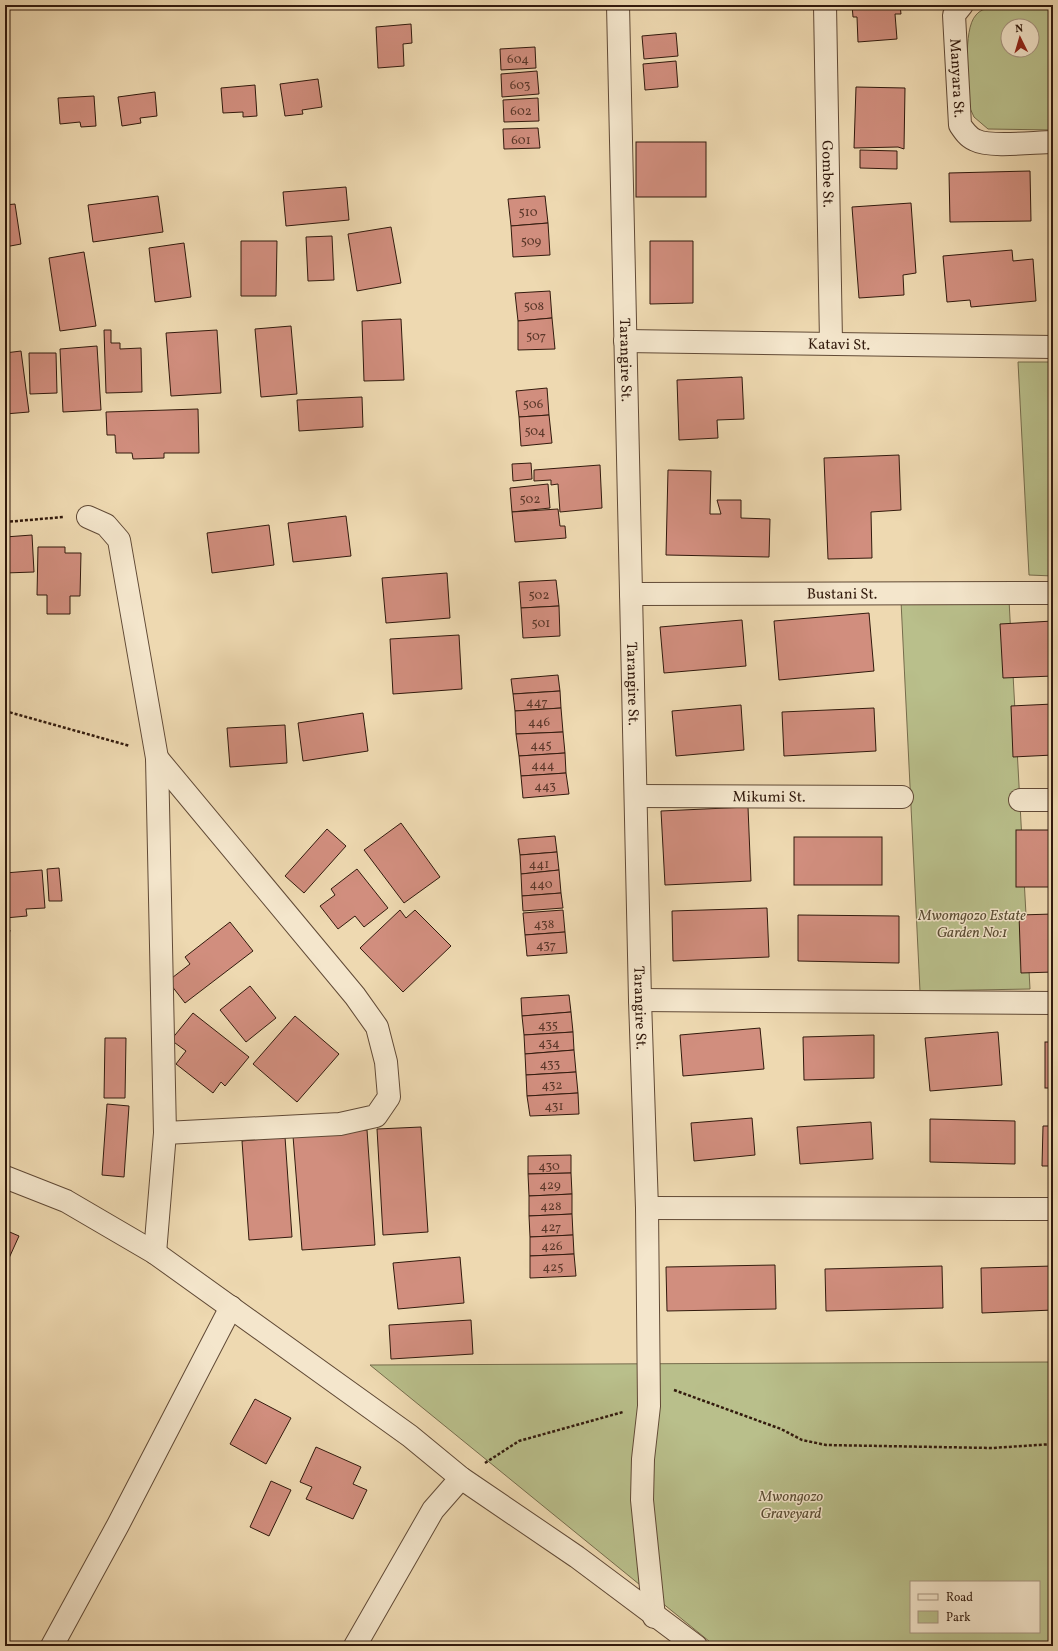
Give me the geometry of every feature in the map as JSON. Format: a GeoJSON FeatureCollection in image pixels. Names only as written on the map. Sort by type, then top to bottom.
{"type":"FeatureCollection","features":[{"type":"Feature","properties":{"kind":"street","name":"Tarangire St."},"geometry":{"type":"LineString","coordinates":[[618,5],[640,1000],[647,1208],[649,1363],[648,1396],[642,1460],[642,1500],[654,1617]]}},
{"type":"Feature","properties":{"kind":"street","name":"Gombe St."},"geometry":{"type":"LineString","coordinates":[[825,5],[831,342]]}},
{"type":"Feature","properties":{"kind":"street","name":"Manyara St."},"geometry":{"type":"LineString","coordinates":[[962,5],[954,15],[960,125],[967,135],[976,141],[994,144],[1053,142]]}},
{"type":"Feature","properties":{"kind":"street","name":"Katavi St."},"geometry":{"type":"LineString","coordinates":[[625,340],[831,342],[1053,347]]}},
{"type":"Feature","properties":{"kind":"street"},"geometry":{"type":"LineString","coordinates":[[88,517],[106,525],[118,540],[157,758],[165,1133],[155,1253]]}},
{"type":"Feature","properties":{"kind":"street","name":"Bustani St."},"geometry":{"type":"LineString","coordinates":[[631,594],[1053,593]]}},
{"type":"Feature","properties":{"kind":"street"},"geometry":{"type":"LineString","coordinates":[[157,758],[356,996],[376,1027],[386,1062],[389,1097],[376,1116],[340,1124],[165,1133]]}},
{"type":"Feature","properties":{"kind":"street","name":"Mikumi St."},"geometry":{"type":"LineString","coordinates":[[636,796],[902,797]]}},
{"type":"Feature","properties":{"kind":"street"},"geometry":{"type":"LineString","coordinates":[[1020,800],[1053,800]]}},
{"type":"Feature","properties":{"kind":"street"},"geometry":{"type":"LineString","coordinates":[[640,1000],[1053,1003]]}},
{"type":"Feature","properties":{"kind":"street"},"geometry":{"type":"LineString","coordinates":[[5,1178],[66,1201],[155,1253],[410,1436],[461,1478],[577,1557],[654,1617],[696,1646]]}},
{"type":"Feature","properties":{"kind":"street"},"geometry":{"type":"LineString","coordinates":[[647,1208],[1053,1209]]}},
{"type":"Feature","properties":{"kind":"street"},"geometry":{"type":"LineString","coordinates":[[52,1646],[118,1525],[231,1307]]}},
{"type":"Feature","properties":{"kind":"street"},"geometry":{"type":"LineString","coordinates":[[355,1646],[434,1510],[461,1478]]}},
{"type":"Feature","properties":{"kind":"path"},"geometry":{"type":"LineString","coordinates":[[5,522],[59,517],[88,517]]}},
{"type":"Feature","properties":{"kind":"path"},"geometry":{"type":"LineString","coordinates":[[5,711],[120,742],[157,758]]}},
{"type":"Feature","properties":{"kind":"path"},"geometry":{"type":"LineString","coordinates":[[461,1478],[519,1441],[589,1420],[648,1396],[676,1390],[780,1429],[802,1440],[826,1445],[992,1448],[1053,1444]]}},
{"type":"Feature","properties":{"kind":"green space"},"geometry":{"type":"Polygon","coordinates":[[[987,8],[1053,8],[1053,130],[988,129],[974,117],[969,106],[967,58],[969,33],[976,15],[987,8]]]}},
{"type":"Feature","properties":{"kind":"green space"},"geometry":{"type":"Polygon","coordinates":[[[1018,362],[1053,362],[1053,576],[1029,575],[1018,362]]]}},
{"type":"Feature","properties":{"kind":"green space","name":"Mwomgozo Estate Garden No:1"},"geometry":{"type":"Polygon","coordinates":[[[1009,600],[1030,989],[920,991],[901,601],[1009,600]]]}},
{"type":"Feature","properties":{"kind":"green space","name":"Mwongozo Graveyard"},"geometry":{"type":"Polygon","coordinates":[[[1053,1362],[1053,1646],[715,1646],[370,1365],[1053,1362]]]}},
{"type":"Feature","properties":{"kind":"building"},"geometry":{"type":"Polygon","coordinates":[[[852,5],[900,5],[901,14],[895,14],[897,39],[858,42],[857,17],[853,17],[852,5]]]}},
{"type":"Feature","properties":{"kind":"building"},"geometry":{"type":"Polygon","coordinates":[[[411,24],[412,43],[403,44],[404,66],[378,68],[376,27],[411,24]]]}},
{"type":"Feature","properties":{"kind":"building"},"geometry":{"type":"Polygon","coordinates":[[[676,33],[678,56],[644,59],[642,36],[676,33]]]}},
{"type":"Feature","properties":{"kind":"building"},"geometry":{"type":"Polygon","coordinates":[[[535,47],[536,68],[501,70],[500,49],[535,47]]]}},
{"type":"Feature","properties":{"kind":"building"},"geometry":{"type":"Polygon","coordinates":[[[676,61],[678,87],[645,90],[643,64],[676,61]]]}},
{"type":"Feature","properties":{"kind":"building"},"geometry":{"type":"Polygon","coordinates":[[[537,71],[539,94],[502,97],[501,74],[537,71]]]}},
{"type":"Feature","properties":{"kind":"building"},"geometry":{"type":"Polygon","coordinates":[[[318,79],[322,107],[302,110],[303,114],[285,116],[280,84],[318,79]]]}},
{"type":"Feature","properties":{"kind":"building"},"geometry":{"type":"Polygon","coordinates":[[[255,85],[257,116],[243,117],[243,112],[223,113],[221,88],[255,85]]]}},
{"type":"Feature","properties":{"kind":"building"},"geometry":{"type":"Polygon","coordinates":[[[856,87],[905,88],[904,149],[898,147],[854,148],[856,87]]]}},
{"type":"Feature","properties":{"kind":"building"},"geometry":{"type":"Polygon","coordinates":[[[155,92],[157,116],[140,118],[141,123],[122,126],[118,97],[155,92]]]}},
{"type":"Feature","properties":{"kind":"building"},"geometry":{"type":"Polygon","coordinates":[[[94,96],[96,126],[81,127],[80,122],[60,124],[58,98],[94,96]]]}},
{"type":"Feature","properties":{"kind":"building"},"geometry":{"type":"Polygon","coordinates":[[[538,98],[539,121],[504,122],[503,100],[538,98]]]}},
{"type":"Feature","properties":{"kind":"building"},"geometry":{"type":"Polygon","coordinates":[[[538,128],[540,148],[504,149],[503,129],[538,128]]]}},
{"type":"Feature","properties":{"kind":"building"},"geometry":{"type":"Polygon","coordinates":[[[636,142],[706,142],[706,197],[636,197],[636,142]]]}},
{"type":"Feature","properties":{"kind":"building"},"geometry":{"type":"Polygon","coordinates":[[[860,150],[897,151],[897,169],[860,168],[860,150]]]}},
{"type":"Feature","properties":{"kind":"building"},"geometry":{"type":"Polygon","coordinates":[[[1030,171],[1031,221],[950,222],[949,173],[1030,171]]]}},
{"type":"Feature","properties":{"kind":"building"},"geometry":{"type":"Polygon","coordinates":[[[346,187],[349,220],[286,226],[283,192],[346,187]]]}},
{"type":"Feature","properties":{"kind":"building"},"geometry":{"type":"Polygon","coordinates":[[[158,196],[163,232],[93,242],[88,205],[158,196]]]}},
{"type":"Feature","properties":{"kind":"building"},"geometry":{"type":"Polygon","coordinates":[[[545,196],[548,223],[511,226],[508,199],[545,196]]]}},
{"type":"Feature","properties":{"kind":"building"},"geometry":{"type":"Polygon","coordinates":[[[911,203],[916,273],[903,275],[904,295],[859,298],[852,207],[911,203]]]}},
{"type":"Feature","properties":{"kind":"building"},"geometry":{"type":"Polygon","coordinates":[[[15,204],[21,244],[5,247],[5,205],[15,204]]]}},
{"type":"Feature","properties":{"kind":"building"},"geometry":{"type":"Polygon","coordinates":[[[548,223],[550,255],[513,257],[511,226],[548,223]]]}},
{"type":"Feature","properties":{"kind":"building"},"geometry":{"type":"Polygon","coordinates":[[[391,227],[401,283],[357,291],[348,234],[391,227]]]}},
{"type":"Feature","properties":{"kind":"building"},"geometry":{"type":"Polygon","coordinates":[[[332,236],[334,280],[308,281],[306,237],[332,236]]]}},
{"type":"Feature","properties":{"kind":"building"},"geometry":{"type":"Polygon","coordinates":[[[241,241],[277,241],[276,296],[241,296],[241,241]]]}},
{"type":"Feature","properties":{"kind":"building"},"geometry":{"type":"Polygon","coordinates":[[[650,241],[693,241],[693,303],[650,304],[650,241]]]}},
{"type":"Feature","properties":{"kind":"building"},"geometry":{"type":"Polygon","coordinates":[[[184,243],[191,297],[155,302],[149,248],[184,243]]]}},
{"type":"Feature","properties":{"kind":"building"},"geometry":{"type":"Polygon","coordinates":[[[1012,250],[1013,261],[1033,259],[1036,301],[971,307],[970,300],[947,302],[943,256],[1012,250]]]}},
{"type":"Feature","properties":{"kind":"building"},"geometry":{"type":"Polygon","coordinates":[[[84,252],[96,326],[60,331],[49,258],[84,252]]]}},
{"type":"Feature","properties":{"kind":"building"},"geometry":{"type":"Polygon","coordinates":[[[550,291],[552,318],[518,321],[515,293],[550,291]]]}},
{"type":"Feature","properties":{"kind":"building"},"geometry":{"type":"Polygon","coordinates":[[[552,318],[555,349],[518,350],[518,321],[552,318]]]}},
{"type":"Feature","properties":{"kind":"building"},"geometry":{"type":"Polygon","coordinates":[[[401,319],[404,380],[364,381],[362,321],[401,319]]]}},
{"type":"Feature","properties":{"kind":"building"},"geometry":{"type":"Polygon","coordinates":[[[291,326],[297,394],[261,397],[255,329],[291,326]]]}},
{"type":"Feature","properties":{"kind":"building"},"geometry":{"type":"Polygon","coordinates":[[[104,330],[111,330],[111,343],[120,343],[120,349],[141,348],[142,392],[106,393],[104,330]]]}},
{"type":"Feature","properties":{"kind":"building"},"geometry":{"type":"Polygon","coordinates":[[[217,330],[221,393],[171,396],[166,333],[217,330]]]}},
{"type":"Feature","properties":{"kind":"building"},"geometry":{"type":"Polygon","coordinates":[[[97,346],[101,410],[63,412],[60,349],[97,346]]]}},
{"type":"Feature","properties":{"kind":"building"},"geometry":{"type":"Polygon","coordinates":[[[21,351],[29,412],[5,414],[5,353],[21,351]]]}},
{"type":"Feature","properties":{"kind":"building"},"geometry":{"type":"Polygon","coordinates":[[[29,353],[56,353],[57,393],[30,394],[29,353]]]}},
{"type":"Feature","properties":{"kind":"building"},"geometry":{"type":"Polygon","coordinates":[[[742,377],[744,419],[717,420],[718,438],[679,440],[677,380],[742,377]]]}},
{"type":"Feature","properties":{"kind":"building"},"geometry":{"type":"Polygon","coordinates":[[[547,388],[549,415],[519,417],[516,391],[547,388]]]}},
{"type":"Feature","properties":{"kind":"building"},"geometry":{"type":"Polygon","coordinates":[[[362,397],[363,427],[299,431],[297,400],[362,397]]]}},
{"type":"Feature","properties":{"kind":"building"},"geometry":{"type":"Polygon","coordinates":[[[198,409],[199,453],[164,453],[164,458],[133,459],[132,453],[116,453],[115,435],[107,435],[106,412],[198,409]]]}},
{"type":"Feature","properties":{"kind":"building"},"geometry":{"type":"Polygon","coordinates":[[[549,415],[552,443],[521,446],[519,417],[549,415]]]}},
{"type":"Feature","properties":{"kind":"building"},"geometry":{"type":"Polygon","coordinates":[[[899,455],[901,510],[871,512],[872,558],[828,559],[824,458],[899,455]]]}},
{"type":"Feature","properties":{"kind":"building"},"geometry":{"type":"Polygon","coordinates":[[[531,463],[532,479],[513,481],[512,464],[531,463]]]}},
{"type":"Feature","properties":{"kind":"building"},"geometry":{"type":"Polygon","coordinates":[[[600,465],[602,508],[560,512],[558,484],[551,485],[551,480],[534,481],[534,470],[600,465]]]}},
{"type":"Feature","properties":{"kind":"building"},"geometry":{"type":"Polygon","coordinates":[[[668,470],[711,471],[710,514],[721,514],[717,500],[741,500],[741,518],[770,519],[769,557],[666,555],[668,470]]]}},
{"type":"Feature","properties":{"kind":"building"},"geometry":{"type":"Polygon","coordinates":[[[548,484],[550,508],[512,512],[510,488],[548,484]]]}},
{"type":"Feature","properties":{"kind":"building"},"geometry":{"type":"Polygon","coordinates":[[[558,509],[560,526],[565,526],[566,538],[515,542],[512,512],[558,509]]]}},
{"type":"Feature","properties":{"kind":"building"},"geometry":{"type":"Polygon","coordinates":[[[346,516],[351,556],[293,562],[288,523],[346,516]]]}},
{"type":"Feature","properties":{"kind":"building"},"geometry":{"type":"Polygon","coordinates":[[[269,525],[274,565],[212,573],[207,533],[269,525]]]}},
{"type":"Feature","properties":{"kind":"building"},"geometry":{"type":"Polygon","coordinates":[[[32,535],[34,572],[5,573],[5,537],[32,535]]]}},
{"type":"Feature","properties":{"kind":"building"},"geometry":{"type":"Polygon","coordinates":[[[38,547],[65,547],[65,553],[81,553],[80,596],[70,596],[70,614],[47,614],[47,595],[37,595],[38,547]]]}},
{"type":"Feature","properties":{"kind":"building"},"geometry":{"type":"Polygon","coordinates":[[[447,573],[450,618],[386,623],[382,578],[447,573]]]}},
{"type":"Feature","properties":{"kind":"building"},"geometry":{"type":"Polygon","coordinates":[[[556,580],[559,606],[521,608],[519,582],[556,580]]]}},
{"type":"Feature","properties":{"kind":"building"},"geometry":{"type":"Polygon","coordinates":[[[559,606],[560,636],[523,638],[521,608],[559,606]]]}},
{"type":"Feature","properties":{"kind":"building"},"geometry":{"type":"Polygon","coordinates":[[[869,613],[874,671],[779,680],[774,621],[869,613]]]}},
{"type":"Feature","properties":{"kind":"building"},"geometry":{"type":"Polygon","coordinates":[[[742,620],[746,666],[664,673],[660,627],[742,620]]]}},
{"type":"Feature","properties":{"kind":"building"},"geometry":{"type":"Polygon","coordinates":[[[1053,621],[1053,676],[1003,678],[1000,624],[1053,621]]]}},
{"type":"Feature","properties":{"kind":"building"},"geometry":{"type":"Polygon","coordinates":[[[459,635],[462,689],[393,694],[390,639],[459,635]]]}},
{"type":"Feature","properties":{"kind":"building"},"geometry":{"type":"Polygon","coordinates":[[[558,675],[560,691],[513,694],[511,679],[558,675]]]}},
{"type":"Feature","properties":{"kind":"building"},"geometry":{"type":"Polygon","coordinates":[[[560,691],[561,708],[515,711],[513,694],[560,691]]]}},
{"type":"Feature","properties":{"kind":"building"},"geometry":{"type":"Polygon","coordinates":[[[1053,704],[1053,755],[1013,757],[1011,706],[1053,704]]]}},
{"type":"Feature","properties":{"kind":"building"},"geometry":{"type":"Polygon","coordinates":[[[741,705],[744,750],[676,756],[672,711],[741,705]]]}},
{"type":"Feature","properties":{"kind":"building"},"geometry":{"type":"Polygon","coordinates":[[[561,708],[563,732],[516,734],[515,711],[561,708]]]}},
{"type":"Feature","properties":{"kind":"building"},"geometry":{"type":"Polygon","coordinates":[[[874,708],[876,751],[784,756],[782,712],[874,708]]]}},
{"type":"Feature","properties":{"kind":"building"},"geometry":{"type":"Polygon","coordinates":[[[363,713],[368,751],[303,761],[298,723],[363,713]]]}},
{"type":"Feature","properties":{"kind":"building"},"geometry":{"type":"Polygon","coordinates":[[[285,725],[287,763],[230,767],[227,728],[285,725]]]}},
{"type":"Feature","properties":{"kind":"building"},"geometry":{"type":"Polygon","coordinates":[[[563,732],[565,753],[519,756],[516,734],[563,732]]]}},
{"type":"Feature","properties":{"kind":"building"},"geometry":{"type":"Polygon","coordinates":[[[565,753],[566,773],[521,776],[519,756],[565,753]]]}},
{"type":"Feature","properties":{"kind":"building"},"geometry":{"type":"Polygon","coordinates":[[[566,773],[569,794],[523,798],[521,776],[566,773]]]}},
{"type":"Feature","properties":{"kind":"building"},"geometry":{"type":"Polygon","coordinates":[[[748,807],[751,881],[665,885],[661,811],[748,807]]]}},
{"type":"Feature","properties":{"kind":"building"},"geometry":{"type":"Polygon","coordinates":[[[401,823],[440,877],[404,903],[364,850],[401,823]]]}},
{"type":"Feature","properties":{"kind":"building"},"geometry":{"type":"Polygon","coordinates":[[[327,829],[346,846],[304,893],[285,876],[327,829]]]}},
{"type":"Feature","properties":{"kind":"building"},"geometry":{"type":"Polygon","coordinates":[[[1016,830],[1053,830],[1053,887],[1016,887],[1016,830]]]}},
{"type":"Feature","properties":{"kind":"building"},"geometry":{"type":"Polygon","coordinates":[[[555,836],[557,852],[520,855],[518,839],[555,836]]]}},
{"type":"Feature","properties":{"kind":"building"},"geometry":{"type":"Polygon","coordinates":[[[794,837],[882,837],[882,885],[794,885],[794,837]]]}},
{"type":"Feature","properties":{"kind":"building"},"geometry":{"type":"Polygon","coordinates":[[[557,852],[559,870],[521,874],[520,855],[557,852]]]}},
{"type":"Feature","properties":{"kind":"building"},"geometry":{"type":"Polygon","coordinates":[[[59,868],[62,901],[49,901],[47,869],[59,868]]]}},
{"type":"Feature","properties":{"kind":"building"},"geometry":{"type":"Polygon","coordinates":[[[357,869],[388,908],[364,927],[355,916],[338,929],[320,906],[335,895],[331,889],[357,869]]]}},
{"type":"Feature","properties":{"kind":"building"},"geometry":{"type":"Polygon","coordinates":[[[42,870],[45,908],[26,909],[27,916],[5,918],[5,873],[42,870]]]}},
{"type":"Feature","properties":{"kind":"building"},"geometry":{"type":"Polygon","coordinates":[[[559,870],[561,893],[522,896],[521,874],[559,870]]]}},
{"type":"Feature","properties":{"kind":"building"},"geometry":{"type":"Polygon","coordinates":[[[561,893],[563,908],[523,911],[522,896],[561,893]]]}},
{"type":"Feature","properties":{"kind":"building"},"geometry":{"type":"Polygon","coordinates":[[[767,908],[769,957],[673,961],[672,911],[767,908]]]}},
{"type":"Feature","properties":{"kind":"building"},"geometry":{"type":"Polygon","coordinates":[[[400,910],[406,918],[415,910],[451,946],[403,992],[360,948],[400,910]]]}},
{"type":"Feature","properties":{"kind":"building"},"geometry":{"type":"Polygon","coordinates":[[[563,910],[565,932],[525,935],[523,913],[563,910]]]}},
{"type":"Feature","properties":{"kind":"building"},"geometry":{"type":"Polygon","coordinates":[[[1053,914],[1053,972],[1021,973],[1019,915],[1053,914]]]}},
{"type":"Feature","properties":{"kind":"building"},"geometry":{"type":"Polygon","coordinates":[[[798,915],[899,916],[899,963],[798,961],[798,915]]]}},
{"type":"Feature","properties":{"kind":"building"},"geometry":{"type":"Polygon","coordinates":[[[230,922],[253,951],[185,1003],[168,981],[190,964],[185,957],[230,922]]]}},
{"type":"Feature","properties":{"kind":"building"},"geometry":{"type":"Polygon","coordinates":[[[5,929],[10,930],[8,941],[5,941],[5,929]]]}},
{"type":"Feature","properties":{"kind":"building"},"geometry":{"type":"Polygon","coordinates":[[[565,932],[567,953],[527,956],[525,935],[565,932]]]}},
{"type":"Feature","properties":{"kind":"building"},"geometry":{"type":"Polygon","coordinates":[[[250,986],[276,1018],[246,1042],[220,1010],[250,986]]]}},
{"type":"Feature","properties":{"kind":"building"},"geometry":{"type":"Polygon","coordinates":[[[569,995],[571,1012],[522,1016],[521,998],[569,995]]]}},
{"type":"Feature","properties":{"kind":"building"},"geometry":{"type":"Polygon","coordinates":[[[571,1012],[573,1032],[524,1035],[522,1016],[571,1012]]]}},
{"type":"Feature","properties":{"kind":"building"},"geometry":{"type":"Polygon","coordinates":[[[193,1013],[249,1057],[225,1086],[221,1082],[213,1093],[176,1064],[186,1051],[171,1040],[193,1013]]]}},
{"type":"Feature","properties":{"kind":"building"},"geometry":{"type":"Polygon","coordinates":[[[295,1016],[339,1054],[297,1102],[253,1064],[295,1016]]]}},
{"type":"Feature","properties":{"kind":"building"},"geometry":{"type":"Polygon","coordinates":[[[760,1028],[764,1069],[683,1076],[680,1035],[760,1028]]]}},
{"type":"Feature","properties":{"kind":"building"},"geometry":{"type":"Polygon","coordinates":[[[573,1032],[574,1050],[525,1054],[524,1035],[573,1032]]]}},
{"type":"Feature","properties":{"kind":"building"},"geometry":{"type":"Polygon","coordinates":[[[998,1032],[1002,1085],[930,1091],[925,1038],[998,1032]]]}},
{"type":"Feature","properties":{"kind":"building"},"geometry":{"type":"Polygon","coordinates":[[[874,1035],[874,1078],[804,1080],[803,1037],[874,1035]]]}},
{"type":"Feature","properties":{"kind":"building"},"geometry":{"type":"Polygon","coordinates":[[[105,1038],[126,1038],[125,1098],[104,1098],[105,1038]]]}},
{"type":"Feature","properties":{"kind":"building"},"geometry":{"type":"Polygon","coordinates":[[[1045,1042],[1053,1042],[1053,1088],[1045,1088],[1045,1042]]]}},
{"type":"Feature","properties":{"kind":"building"},"geometry":{"type":"Polygon","coordinates":[[[574,1050],[576,1072],[526,1075],[525,1054],[574,1050]]]}},
{"type":"Feature","properties":{"kind":"building"},"geometry":{"type":"Polygon","coordinates":[[[576,1072],[578,1093],[527,1096],[526,1075],[576,1072]]]}},
{"type":"Feature","properties":{"kind":"building"},"geometry":{"type":"Polygon","coordinates":[[[578,1093],[579,1114],[530,1116],[527,1096],[578,1093]]]}},
{"type":"Feature","properties":{"kind":"building"},"geometry":{"type":"Polygon","coordinates":[[[107,1104],[129,1106],[124,1177],[102,1175],[107,1104]]]}},
{"type":"Feature","properties":{"kind":"building"},"geometry":{"type":"Polygon","coordinates":[[[752,1118],[755,1155],[694,1161],[691,1123],[752,1118]]]}},
{"type":"Feature","properties":{"kind":"building"},"geometry":{"type":"Polygon","coordinates":[[[930,1119],[1015,1121],[1015,1164],[930,1162],[930,1119]]]}},
{"type":"Feature","properties":{"kind":"building"},"geometry":{"type":"Polygon","coordinates":[[[871,1122],[873,1159],[800,1164],[797,1127],[871,1122]]]}},
{"type":"Feature","properties":{"kind":"building"},"geometry":{"type":"Polygon","coordinates":[[[1043,1126],[1053,1126],[1053,1166],[1042,1166],[1043,1126]]]}},
{"type":"Feature","properties":{"kind":"building"},"geometry":{"type":"Polygon","coordinates":[[[421,1127],[428,1232],[383,1235],[377,1129],[421,1127]]]}},
{"type":"Feature","properties":{"kind":"building"},"geometry":{"type":"Polygon","coordinates":[[[367,1130],[375,1245],[302,1250],[293,1136],[367,1130]]]}},
{"type":"Feature","properties":{"kind":"building"},"geometry":{"type":"Polygon","coordinates":[[[285,1137],[292,1237],[249,1240],[242,1141],[285,1137]]]}},
{"type":"Feature","properties":{"kind":"building"},"geometry":{"type":"Polygon","coordinates":[[[571,1155],[571,1173],[528,1174],[528,1156],[571,1155]]]}},
{"type":"Feature","properties":{"kind":"building"},"geometry":{"type":"Polygon","coordinates":[[[571,1173],[572,1194],[529,1196],[528,1174],[571,1173]]]}},
{"type":"Feature","properties":{"kind":"building"},"geometry":{"type":"Polygon","coordinates":[[[572,1194],[572,1214],[529,1216],[529,1196],[572,1194]]]}},
{"type":"Feature","properties":{"kind":"building"},"geometry":{"type":"Polygon","coordinates":[[[572,1214],[573,1235],[530,1237],[529,1216],[572,1214]]]}},
{"type":"Feature","properties":{"kind":"building"},"geometry":{"type":"Polygon","coordinates":[[[5,1230],[19,1236],[5,1267],[5,1230]]]}},
{"type":"Feature","properties":{"kind":"building"},"geometry":{"type":"Polygon","coordinates":[[[573,1235],[574,1254],[530,1256],[530,1237],[573,1235]]]}},
{"type":"Feature","properties":{"kind":"building"},"geometry":{"type":"Polygon","coordinates":[[[574,1254],[576,1276],[530,1278],[530,1256],[574,1254]]]}},
{"type":"Feature","properties":{"kind":"building"},"geometry":{"type":"Polygon","coordinates":[[[460,1257],[464,1303],[398,1309],[393,1263],[460,1257]]]}},
{"type":"Feature","properties":{"kind":"building"},"geometry":{"type":"Polygon","coordinates":[[[775,1265],[776,1309],[667,1311],[666,1267],[775,1265]]]}},
{"type":"Feature","properties":{"kind":"building"},"geometry":{"type":"Polygon","coordinates":[[[942,1266],[943,1308],[826,1311],[825,1269],[942,1266]]]}},
{"type":"Feature","properties":{"kind":"building"},"geometry":{"type":"Polygon","coordinates":[[[1053,1266],[1053,1310],[982,1313],[981,1268],[1053,1266]]]}},
{"type":"Feature","properties":{"kind":"building"},"geometry":{"type":"Polygon","coordinates":[[[471,1320],[473,1354],[391,1359],[389,1325],[471,1320]]]}},
{"type":"Feature","properties":{"kind":"building"},"geometry":{"type":"Polygon","coordinates":[[[255,1399],[291,1418],[266,1464],[230,1444],[255,1399]]]}},
{"type":"Feature","properties":{"kind":"building"},"geometry":{"type":"Polygon","coordinates":[[[316,1447],[361,1467],[353,1484],[367,1490],[353,1519],[306,1499],[312,1487],[300,1482],[316,1447]]]}},
{"type":"Feature","properties":{"kind":"building"},"geometry":{"type":"Polygon","coordinates":[[[271,1481],[291,1490],[269,1536],[250,1527],[271,1481]]]}}]}
